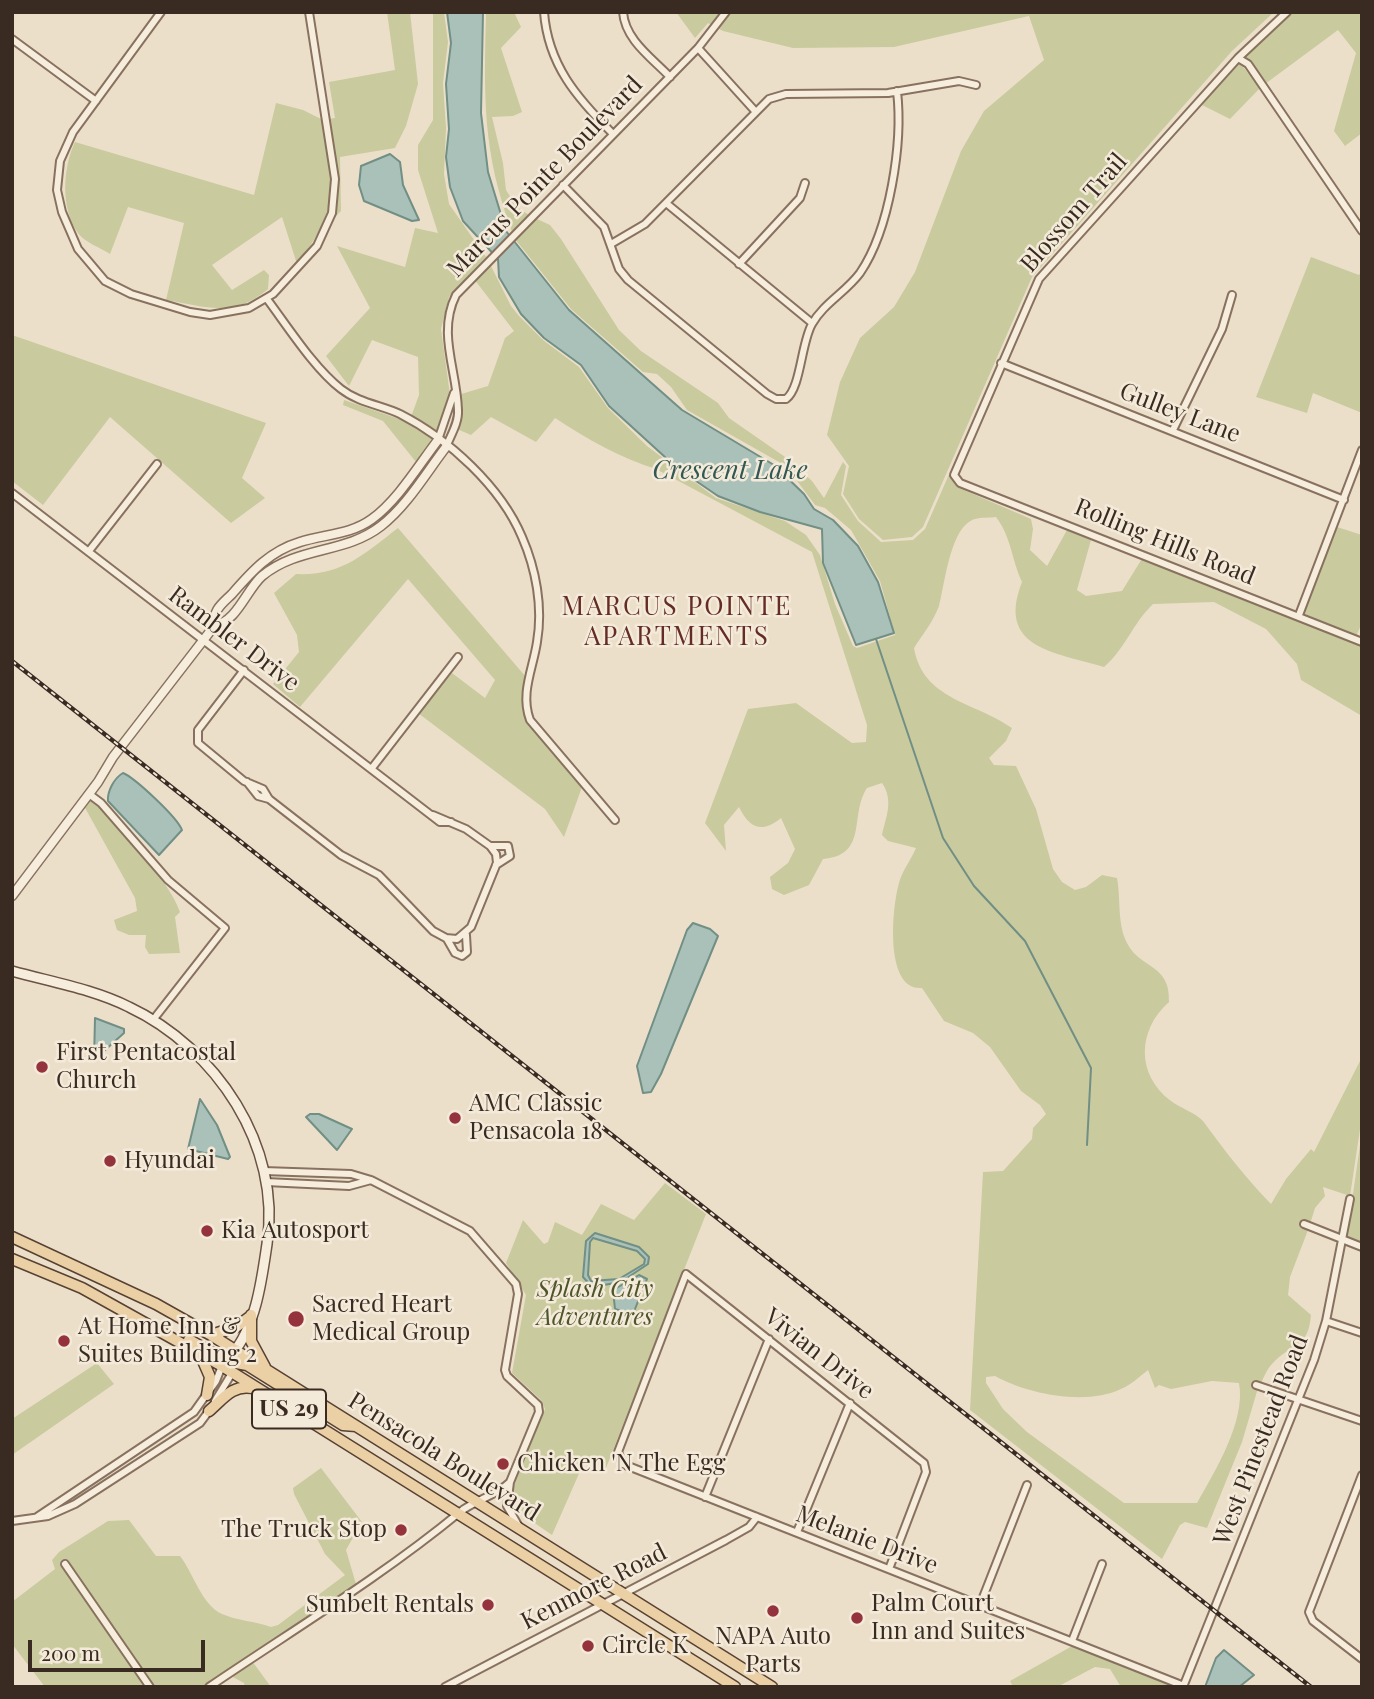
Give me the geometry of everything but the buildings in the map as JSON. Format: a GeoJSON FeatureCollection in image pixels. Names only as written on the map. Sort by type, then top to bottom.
{"type":"FeatureCollection","features":[{"type":"Feature","properties":{"kind":"main road"},"geometry":{"type":"LineString","coordinates":[[12,971],[110,999],[153,1020],[187,1044],[223,1084],[250,1130],[266,1182],[268,1239],[263,1274],[251,1314],[236,1350],[222,1366]]}},
{"type":"Feature","properties":{"kind":"main road","name":"Pensacola Boulevard"},"geometry":{"type":"LineString","coordinates":[[12,1237],[90,1273],[211,1335],[772,1687]]}},
{"type":"Feature","properties":{"kind":"main road","name":"Pensacola Boulevard"},"geometry":{"type":"LineString","coordinates":[[12,1259],[82,1288],[222,1366],[735,1687]]}},
{"type":"Feature","properties":{"kind":"main road"},"geometry":{"type":"LineString","coordinates":[[82,1288],[90,1273]]}},
{"type":"Feature","properties":{"kind":"main road"},"geometry":{"type":"LineString","coordinates":[[121,1309],[142,1313],[218,1356],[236,1350]]}},
{"type":"Feature","properties":{"kind":"main road"},"geometry":{"type":"LineString","coordinates":[[211,1335],[236,1327],[251,1314]]}},
{"type":"Feature","properties":{"kind":"main road"},"geometry":{"type":"LineString","coordinates":[[251,1314],[251,1340],[265,1368]]}},
{"type":"Feature","properties":{"kind":"main road"},"geometry":{"type":"LineString","coordinates":[[200,1353],[209,1369],[207,1395]]}},
{"type":"Feature","properties":{"kind":"main road"},"geometry":{"type":"LineString","coordinates":[[222,1366],[231,1362],[247,1365],[343,1425],[358,1426]]}},
{"type":"Feature","properties":{"kind":"main road"},"geometry":{"type":"LineString","coordinates":[[209,1411],[232,1390],[244,1386],[256,1388]]}},
{"type":"Feature","properties":{"kind":"main road"},"geometry":{"type":"LineString","coordinates":[[683,1655],[695,1639]]}},
{"type":"Feature","properties":{"kind":"street"},"geometry":{"type":"LineString","coordinates":[[161,12],[68,141],[56,181],[65,222],[78,249],[93,270],[118,289],[197,314],[224,314],[267,299],[317,246],[334,204],[334,172],[309,12]]}},
{"type":"Feature","properties":{"kind":"street"},"geometry":{"type":"LineString","coordinates":[[544,12],[552,52],[561,73],[581,101],[613,134]]}},
{"type":"Feature","properties":{"kind":"street"},"geometry":{"type":"LineString","coordinates":[[623,12],[627,30],[634,41],[670,77]]}},
{"type":"Feature","properties":{"kind":"street","name":"Marcus Pointe Boulevard"},"geometry":{"type":"LineString","coordinates":[[12,896],[204,639],[215,625],[228,620],[261,577],[284,561],[310,551],[352,542],[382,525],[397,511],[446,447],[458,413],[447,333],[450,308],[460,289],[698,48],[726,12]]}},
{"type":"Feature","properties":{"kind":"street","name":"Blossom Trail"},"geometry":{"type":"LineString","coordinates":[[955,479],[954,472],[1039,279],[1238,58],[1287,12]]}},
{"type":"Feature","properties":{"kind":"street"},"geometry":{"type":"LineString","coordinates":[[12,39],[96,101]]}},
{"type":"Feature","properties":{"kind":"street"},"geometry":{"type":"LineString","coordinates":[[698,48],[755,111]]}},
{"type":"Feature","properties":{"kind":"street"},"geometry":{"type":"LineString","coordinates":[[1238,58],[1248,64],[1361,227]]}},
{"type":"Feature","properties":{"kind":"street"},"geometry":{"type":"LineString","coordinates":[[611,244],[634,233],[769,99],[786,94],[897,91],[959,81],[976,85]]}},
{"type":"Feature","properties":{"kind":"street"},"geometry":{"type":"LineString","coordinates":[[563,185],[600,222],[619,269],[628,280],[776,400],[786,399],[792,393],[812,323],[850,285],[873,250],[897,160],[900,122],[897,91]]}},
{"type":"Feature","properties":{"kind":"street"},"geometry":{"type":"LineString","coordinates":[[740,264],[800,198],[805,183]]}},
{"type":"Feature","properties":{"kind":"street"},"geometry":{"type":"LineString","coordinates":[[666,203],[812,323]]}},
{"type":"Feature","properties":{"kind":"street"},"geometry":{"type":"LineString","coordinates":[[1173,430],[1222,329],[1232,295]]}},
{"type":"Feature","properties":{"kind":"street"},"geometry":{"type":"LineString","coordinates":[[267,299],[338,387],[355,398],[406,418],[438,440],[490,486],[509,513],[522,537],[534,573],[539,627],[526,692],[530,720],[615,820]]}},
{"type":"Feature","properties":{"kind":"street","name":"Gulley Lane"},"geometry":{"type":"LineString","coordinates":[[1001,363],[1344,500]]}},
{"type":"Feature","properties":{"kind":"street","name":"Marcus Pointe Boulevard"},"geometry":{"type":"LineString","coordinates":[[215,625],[215,613],[251,571],[279,551],[311,539],[346,532],[374,517],[438,440],[454,392]]}},
{"type":"Feature","properties":{"kind":"street"},"geometry":{"type":"LineString","coordinates":[[1299,615],[1362,450]]}},
{"type":"Feature","properties":{"kind":"street"},"geometry":{"type":"LineString","coordinates":[[89,551],[157,464]]}},
{"type":"Feature","properties":{"kind":"street","name":"Rolling Hills Road"},"geometry":{"type":"LineString","coordinates":[[955,479],[1362,642]]}},
{"type":"Feature","properties":{"kind":"street","name":"Rambler Drive"},"geometry":{"type":"LineString","coordinates":[[12,492],[433,815],[451,822],[490,846],[506,846],[512,851],[510,856],[496,865]]}},
{"type":"Feature","properties":{"kind":"street"},"geometry":{"type":"LineString","coordinates":[[233,592],[242,599]]}},
{"type":"Feature","properties":{"kind":"street"},"geometry":{"type":"LineString","coordinates":[[372,768],[458,657]]}},
{"type":"Feature","properties":{"kind":"street"},"geometry":{"type":"LineString","coordinates":[[244,670],[196,735],[201,747],[247,782],[262,789],[269,799],[341,855],[380,875],[433,931],[446,938],[457,939],[467,933]]}},
{"type":"Feature","properties":{"kind":"street"},"geometry":{"type":"LineString","coordinates":[[89,794],[101,803],[168,880],[225,928],[153,1020]]}},
{"type":"Feature","properties":{"kind":"street"},"geometry":{"type":"LineString","coordinates":[[446,938],[457,955],[462,956],[467,952],[467,933],[496,865],[496,854],[490,846]]}},
{"type":"Feature","properties":{"kind":"street"},"geometry":{"type":"LineString","coordinates":[[264,1171],[351,1174],[371,1180],[470,1231],[516,1284],[518,1294],[505,1370],[507,1376],[540,1409],[510,1482],[506,1506],[523,1531]]}},
{"type":"Feature","properties":{"kind":"street"},"geometry":{"type":"LineString","coordinates":[[266,1182],[349,1186],[371,1180]]}},
{"type":"Feature","properties":{"kind":"street","name":"West Pinestead Road"},"geometry":{"type":"LineString","coordinates":[[1183,1687],[1299,1399],[1326,1321],[1350,1199]]}},
{"type":"Feature","properties":{"kind":"street"},"geometry":{"type":"LineString","coordinates":[[1304,1224],[1362,1247]]}},
{"type":"Feature","properties":{"kind":"street","name":"Vivian Drive"},"geometry":{"type":"LineString","coordinates":[[618,1457],[686,1274],[926,1466],[889,1569]]}},
{"type":"Feature","properties":{"kind":"street"},"geometry":{"type":"LineString","coordinates":[[1326,1321],[1362,1333]]}},
{"type":"Feature","properties":{"kind":"street"},"geometry":{"type":"LineString","coordinates":[[705,1497],[769,1339]]}},
{"type":"Feature","properties":{"kind":"street"},"geometry":{"type":"LineString","coordinates":[[34,1518],[194,1412],[207,1395],[222,1366]]}},
{"type":"Feature","properties":{"kind":"street"},"geometry":{"type":"LineString","coordinates":[[12,1521],[48,1517],[75,1504],[200,1423],[232,1373]]}},
{"type":"Feature","properties":{"kind":"street"},"geometry":{"type":"LineString","coordinates":[[1256,1385],[1362,1421]]}},
{"type":"Feature","properties":{"kind":"street"},"geometry":{"type":"LineString","coordinates":[[797,1532],[850,1404]]}},
{"type":"Feature","properties":{"kind":"street","name":"Melanie Drive"},"geometry":{"type":"LineString","coordinates":[[618,1457],[625,1465],[1183,1687]]}},
{"type":"Feature","properties":{"kind":"street"},"geometry":{"type":"LineString","coordinates":[[1362,1475],[1309,1612],[1313,1621],[1362,1659]]}},
{"type":"Feature","properties":{"kind":"street"},"geometry":{"type":"LineString","coordinates":[[209,1687],[420,1544],[474,1502],[510,1482]]}},
{"type":"Feature","properties":{"kind":"street"},"geometry":{"type":"LineString","coordinates":[[980,1605],[1027,1485]]}},
{"type":"Feature","properties":{"kind":"street","name":"Kenmore Road"},"geometry":{"type":"LineString","coordinates":[[446,1687],[726,1540],[748,1527],[757,1517]]}},
{"type":"Feature","properties":{"kind":"street"},"geometry":{"type":"LineString","coordinates":[[1072,1641],[1102,1563]]}},
{"type":"Feature","properties":{"kind":"street"},"geometry":{"type":"LineString","coordinates":[[65,1564],[150,1687]]}},
{"type":"Feature","properties":{"kind":"green space"},"geometry":{"type":"Polygon","coordinates":[[[387,12],[410,12],[418,84],[406,126],[395,148],[340,157],[341,211],[333,219],[338,180],[329,119],[335,118],[329,82],[395,70],[387,12]]]}},
{"type":"Feature","properties":{"kind":"green space"},"geometry":{"type":"Polygon","coordinates":[[[433,12],[444,12],[448,42],[443,83],[446,128],[444,174],[449,204],[486,257],[449,297],[441,329],[450,395],[436,435],[411,417],[419,395],[418,357],[372,340],[349,386],[326,356],[370,308],[337,246],[405,267],[415,228],[438,233],[418,170],[418,145],[433,120],[433,12]]]}},
{"type":"Feature","properties":{"kind":"green space"},"geometry":{"type":"Polygon","coordinates":[[[486,12],[514,12],[521,27],[501,48],[522,112],[513,116],[492,117],[503,163],[506,190],[517,207],[529,215],[512,232],[495,175],[487,124],[486,12]]]}},
{"type":"Feature","properties":{"kind":"green space"},"geometry":{"type":"Polygon","coordinates":[[[676,12],[1274,12],[1232,51],[1032,277],[923,527],[912,537],[883,540],[859,519],[843,494],[849,466],[827,435],[840,382],[860,338],[894,307],[915,272],[961,151],[984,111],[1044,60],[1029,16],[894,47],[793,48],[723,31],[708,23],[695,38],[676,12]]]}},
{"type":"Feature","properties":{"kind":"green space"},"geometry":{"type":"Polygon","coordinates":[[[1292,12],[1362,12],[1362,133],[1345,146],[1334,131],[1356,53],[1338,30],[1265,84],[1244,57],[1292,12]]]}},
{"type":"Feature","properties":{"kind":"green space"},"geometry":{"type":"Polygon","coordinates":[[[1239,62],[1260,88],[1230,119],[1200,104],[1239,62]]]}},
{"type":"Feature","properties":{"kind":"green space"},"geometry":{"type":"Polygon","coordinates":[[[276,103],[303,110],[323,120],[331,180],[330,196],[321,227],[297,264],[282,217],[212,265],[232,290],[264,270],[269,275],[268,289],[256,298],[243,304],[220,308],[166,300],[184,223],[128,207],[110,254],[78,233],[68,212],[65,188],[68,163],[75,142],[254,195],[276,103]]]}},
{"type":"Feature","properties":{"kind":"green space"},"geometry":{"type":"Polygon","coordinates":[[[535,218],[550,225],[619,330],[641,351],[718,403],[729,418],[788,459],[812,481],[824,498],[843,462],[846,466],[841,495],[858,521],[881,542],[913,540],[925,529],[951,470],[951,479],[957,487],[1031,519],[1033,529],[1030,550],[1047,566],[1067,530],[1091,540],[1077,590],[1086,596],[1122,591],[1143,557],[1362,645],[1362,716],[1301,680],[1297,664],[1266,629],[1214,602],[1153,604],[1104,667],[1066,657],[1035,644],[1023,634],[1017,621],[1016,604],[1022,582],[1005,532],[996,517],[975,519],[960,533],[950,557],[939,606],[914,648],[919,665],[939,689],[1012,728],[1006,741],[989,758],[994,765],[1016,766],[1036,809],[1053,869],[1062,882],[1075,890],[1086,887],[1102,875],[1117,878],[1120,920],[1127,943],[1139,958],[1160,973],[1168,990],[1169,1002],[1158,1013],[1146,1039],[1145,1052],[1151,1078],[1171,1101],[1203,1121],[1271,1204],[1286,1179],[1311,1149],[1314,1152],[1362,1057],[1362,1116],[1350,1196],[1323,1187],[1325,1196],[1315,1208],[1310,1224],[1303,1220],[1300,1225],[1308,1230],[1290,1277],[1288,1295],[1311,1315],[1306,1334],[1303,1340],[1272,1364],[1261,1383],[1254,1381],[1253,1386],[1258,1388],[1242,1442],[1207,1528],[1185,1522],[1180,1525],[1162,1559],[970,1410],[983,1172],[1003,1171],[1032,1139],[1033,1128],[1046,1114],[1040,1105],[1021,1091],[990,1047],[973,1033],[944,1021],[922,988],[910,985],[901,976],[894,946],[894,910],[900,879],[916,848],[888,841],[882,835],[888,796],[882,783],[867,788],[859,810],[856,832],[847,850],[837,856],[823,859],[809,885],[784,895],[772,889],[770,877],[788,863],[795,849],[781,818],[768,826],[757,826],[747,820],[739,807],[724,825],[726,851],[705,823],[748,709],[796,703],[852,743],[866,742],[867,725],[812,552],[656,469],[604,447],[555,418],[536,442],[491,417],[471,435],[457,429],[461,414],[458,395],[488,386],[505,338],[514,331],[474,279],[490,264],[511,306],[519,316],[543,340],[579,367],[608,408],[647,446],[716,498],[785,521],[806,535],[820,555],[835,604],[853,646],[857,648],[895,635],[880,581],[851,530],[825,508],[815,505],[786,466],[687,410],[671,387],[657,374],[643,372],[571,309],[515,239],[535,218]],[[1148,1370],[1125,1387],[1091,1397],[1040,1393],[995,1376],[986,1377],[986,1383],[1003,1409],[1027,1432],[1124,1503],[1197,1503],[1234,1429],[1240,1398],[1239,1383],[1212,1381],[1171,1389],[1159,1385],[1155,1388],[1148,1370]]]}},
{"type":"Feature","properties":{"kind":"green space"},"geometry":{"type":"Polygon","coordinates":[[[1311,257],[1359,275],[1362,271],[1362,413],[1313,393],[1307,413],[1256,397],[1311,257]]]}},
{"type":"Feature","properties":{"kind":"green space"},"geometry":{"type":"Polygon","coordinates":[[[12,335],[266,423],[242,478],[265,498],[231,523],[110,417],[43,505],[12,481],[12,335]]]}},
{"type":"Feature","properties":{"kind":"green space"},"geometry":{"type":"Polygon","coordinates":[[[344,400],[408,422],[433,440],[416,462],[383,421],[343,405],[344,400]]]}},
{"type":"Feature","properties":{"kind":"green space"},"geometry":{"type":"Polygon","coordinates":[[[1337,527],[1362,535],[1362,623],[1357,634],[1362,639],[1303,613],[1337,527]]]}},
{"type":"Feature","properties":{"kind":"green space"},"geometry":{"type":"Polygon","coordinates":[[[398,528],[526,677],[524,694],[531,723],[549,749],[582,787],[564,837],[545,809],[418,713],[452,673],[485,698],[495,680],[408,579],[300,707],[273,684],[299,652],[297,635],[274,593],[296,574],[327,571],[351,562],[398,528]]]}},
{"type":"Feature","properties":{"kind":"green space"},"geometry":{"type":"Polygon","coordinates":[[[90,799],[141,852],[175,900],[180,912],[175,917],[180,953],[149,954],[145,947],[146,935],[129,935],[117,930],[114,920],[137,911],[135,898],[84,806],[90,799]]]}},
{"type":"Feature","properties":{"kind":"green space"},"geometry":{"type":"Polygon","coordinates":[[[1362,1131],[1362,1242],[1347,1236],[1362,1131]]]}},
{"type":"Feature","properties":{"kind":"green space","name":"Splash City Adventures"},"geometry":{"type":"Polygon","coordinates":[[[665,1183],[706,1214],[606,1468],[585,1460],[552,1535],[510,1506],[509,1498],[545,1409],[541,1400],[512,1373],[526,1295],[506,1263],[523,1220],[544,1244],[548,1242],[555,1222],[582,1235],[601,1204],[634,1220],[665,1183]]]}},
{"type":"Feature","properties":{"kind":"green space"},"geometry":{"type":"Polygon","coordinates":[[[97,1363],[114,1384],[12,1455],[12,1419],[97,1363]]]}},
{"type":"Feature","properties":{"kind":"green space"},"geometry":{"type":"Polygon","coordinates":[[[321,1468],[365,1526],[355,1534],[346,1550],[356,1584],[203,1687],[154,1687],[65,1559],[60,1563],[147,1687],[45,1687],[12,1644],[12,1602],[55,1569],[52,1560],[59,1552],[108,1521],[129,1520],[156,1556],[180,1556],[203,1596],[222,1614],[271,1627],[278,1625],[345,1575],[325,1554],[294,1494],[293,1488],[321,1468]]]}},
{"type":"Feature","properties":{"kind":"green space"},"geometry":{"type":"Polygon","coordinates":[[[1074,1645],[1178,1687],[1121,1687],[1110,1669],[1095,1667],[1057,1687],[1013,1687],[1010,1681],[1074,1645]]]}},
{"type":"Feature","properties":{"kind":"green space"},"geometry":{"type":"Polygon","coordinates":[[[252,1662],[271,1687],[245,1687],[244,1683],[231,1676],[252,1662]]]}},
{"type":"Feature","properties":{"kind":"water","name":"Crescent Lake"},"geometry":{"type":"Polygon","coordinates":[[[447,12],[483,12],[481,113],[488,172],[506,231],[569,310],[682,410],[774,465],[804,494],[814,509],[833,520],[858,546],[878,582],[894,633],[856,645],[823,563],[822,529],[760,512],[718,496],[677,468],[609,406],[581,365],[544,338],[521,314],[499,277],[498,259],[463,221],[450,187],[446,157],[449,129],[446,84],[451,43],[447,12]]]}},
{"type":"Feature","properties":{"kind":"water"},"geometry":{"type":"Polygon","coordinates":[[[390,154],[400,162],[403,185],[419,220],[412,221],[364,201],[359,185],[361,166],[390,154]]]}},
{"type":"Feature","properties":{"kind":"water"},"geometry":{"type":"Polygon","coordinates":[[[123,773],[155,798],[182,830],[159,855],[108,801],[112,786],[123,773]]]}},
{"type":"Feature","properties":{"kind":"water"},"geometry":{"type":"Polygon","coordinates":[[[693,923],[710,929],[718,936],[661,1074],[651,1092],[643,1093],[637,1066],[687,930],[693,923]]]}},
{"type":"Feature","properties":{"kind":"water"},"geometry":{"type":"Polygon","coordinates":[[[95,1018],[124,1029],[124,1033],[94,1060],[95,1018]]]}},
{"type":"Feature","properties":{"kind":"water"},"geometry":{"type":"Polygon","coordinates":[[[200,1099],[217,1125],[230,1157],[228,1159],[188,1149],[200,1099]]]}},
{"type":"Feature","properties":{"kind":"water"},"geometry":{"type":"Polygon","coordinates":[[[319,1114],[352,1129],[337,1150],[306,1117],[319,1114]]]}},
{"type":"Feature","properties":{"kind":"water"},"geometry":{"type":"Polygon","coordinates":[[[595,1233],[639,1247],[649,1257],[648,1264],[621,1282],[592,1287],[583,1277],[586,1241],[595,1233]],[[593,1238],[590,1242],[588,1275],[591,1281],[619,1279],[644,1264],[645,1259],[637,1251],[593,1238]]]}},
{"type":"Feature","properties":{"kind":"water"},"geometry":{"type":"Polygon","coordinates":[[[639,1275],[647,1279],[633,1314],[615,1309],[613,1290],[639,1275]]]}},
{"type":"Feature","properties":{"kind":"water"},"geometry":{"type":"Polygon","coordinates":[[[1224,1650],[1254,1675],[1239,1687],[1205,1687],[1216,1658],[1224,1650]]]}},
{"type":"Feature","properties":{"kind":"waterway"},"geometry":{"type":"LineString","coordinates":[[876,639],[943,838],[974,886],[1025,941],[1091,1068],[1087,1145]]}},
{"type":"Feature","properties":{"kind":"railway"},"geometry":{"type":"LineString","coordinates":[[12,661],[1311,1687]]}},
{"type":"Feature","properties":{"kind":"place","name":"First Pentacostal Church"},"geometry":{"type":"Point","coordinates":[42,1067]}},
{"type":"Feature","properties":{"kind":"place","name":"AMC Classic Pensacola 18"},"geometry":{"type":"Point","coordinates":[455,1118]}},
{"type":"Feature","properties":{"kind":"place","name":"Hyundai"},"geometry":{"type":"Point","coordinates":[110,1161]}},
{"type":"Feature","properties":{"kind":"place","name":"Kia Autosport"},"geometry":{"type":"Point","coordinates":[207,1231]}},
{"type":"Feature","properties":{"kind":"place","name":"Sacred Heart Medical Group"},"geometry":{"type":"Point","coordinates":[296,1319]}},
{"type":"Feature","properties":{"kind":"place","name":"At Home Inn & Suites Building 2"},"geometry":{"type":"Point","coordinates":[64,1341]}},
{"type":"Feature","properties":{"kind":"place","name":"Chicken 'N The Egg"},"geometry":{"type":"Point","coordinates":[503,1464]}},
{"type":"Feature","properties":{"kind":"place","name":"The Truck Stop"},"geometry":{"type":"Point","coordinates":[401,1530]}},
{"type":"Feature","properties":{"kind":"place","name":"Sunbelt Rentals"},"geometry":{"type":"Point","coordinates":[488,1605]}},
{"type":"Feature","properties":{"kind":"place","name":"NAPA Auto Parts"},"geometry":{"type":"Point","coordinates":[773,1611]}},
{"type":"Feature","properties":{"kind":"place","name":"Palm Court Inn and Suites"},"geometry":{"type":"Point","coordinates":[857,1618]}},
{"type":"Feature","properties":{"kind":"place","name":"Circle K"},"geometry":{"type":"Point","coordinates":[588,1646]}},
{"type":"Feature","properties":{"kind":"district","name":"MARCUS POINTE APARTMENTS"},"geometry":{"type":"Point","coordinates":[677,622]}}]}
